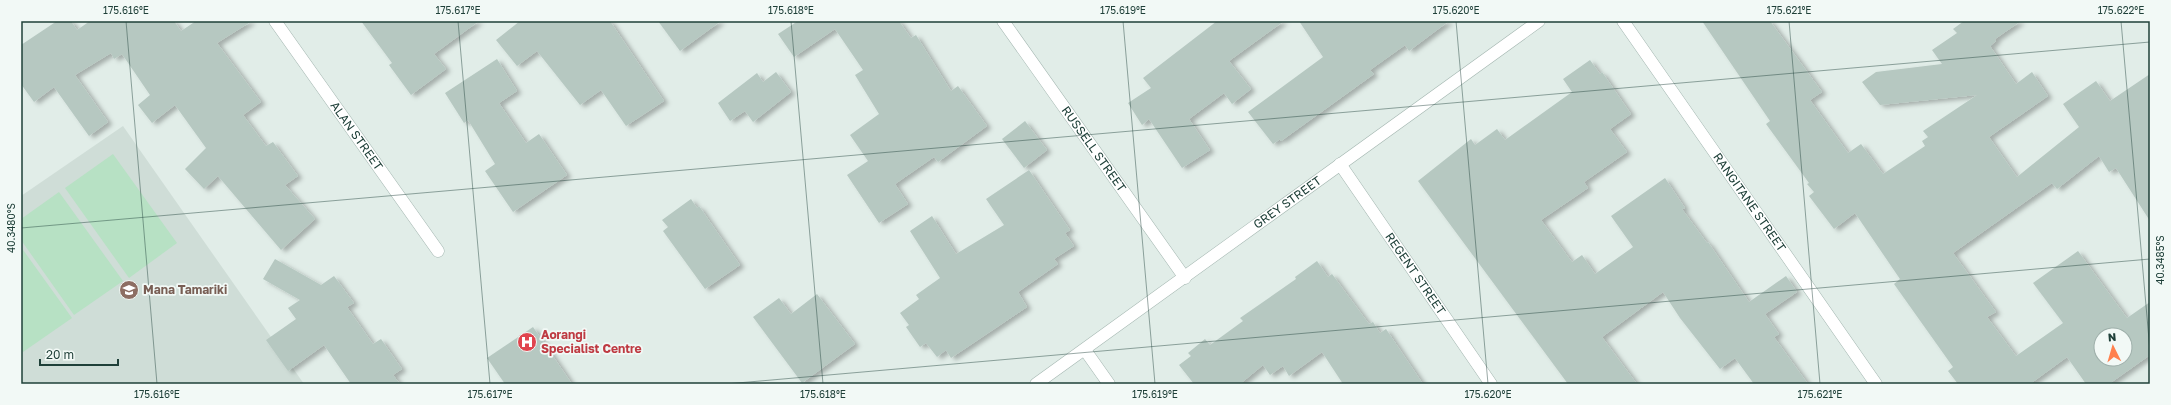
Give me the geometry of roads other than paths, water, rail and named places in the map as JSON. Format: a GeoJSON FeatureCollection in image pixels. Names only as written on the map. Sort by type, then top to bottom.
{"type":"FeatureCollection","features":[{"type":"Feature","properties":{"kind":"street","name":"ALAN STREET"},"geometry":{"type":"LineString","coordinates":[[275,21],[438,250]]}},
{"type":"Feature","properties":{"kind":"street","name":"RUSSELL STREET"},"geometry":{"type":"LineString","coordinates":[[1003,21],[1185,278]]}},
{"type":"Feature","properties":{"kind":"street","name":"GREY STREET"},"geometry":{"type":"LineString","coordinates":[[1036,384],[1185,278],[1539,21]]}},
{"type":"Feature","properties":{"kind":"street","name":"RANGITANE STREET"},"geometry":{"type":"LineString","coordinates":[[1623,21],[1876,384]]}},
{"type":"Feature","properties":{"kind":"street","name":"REGENT STREET"},"geometry":{"type":"LineString","coordinates":[[1340,164],[1491,384]]}},
{"type":"Feature","properties":{"kind":"street"},"geometry":{"type":"LineString","coordinates":[[1085,350],[1109,384]]}},
{"type":"Feature","properties":{"kind":"place","name":"Mana Tamariki"},"geometry":{"type":"Point","coordinates":[129,290]}},
{"type":"Feature","properties":{"kind":"place","name":"Aorangi Specialist Centre"},"geometry":{"type":"Point","coordinates":[527,342]}}]}
